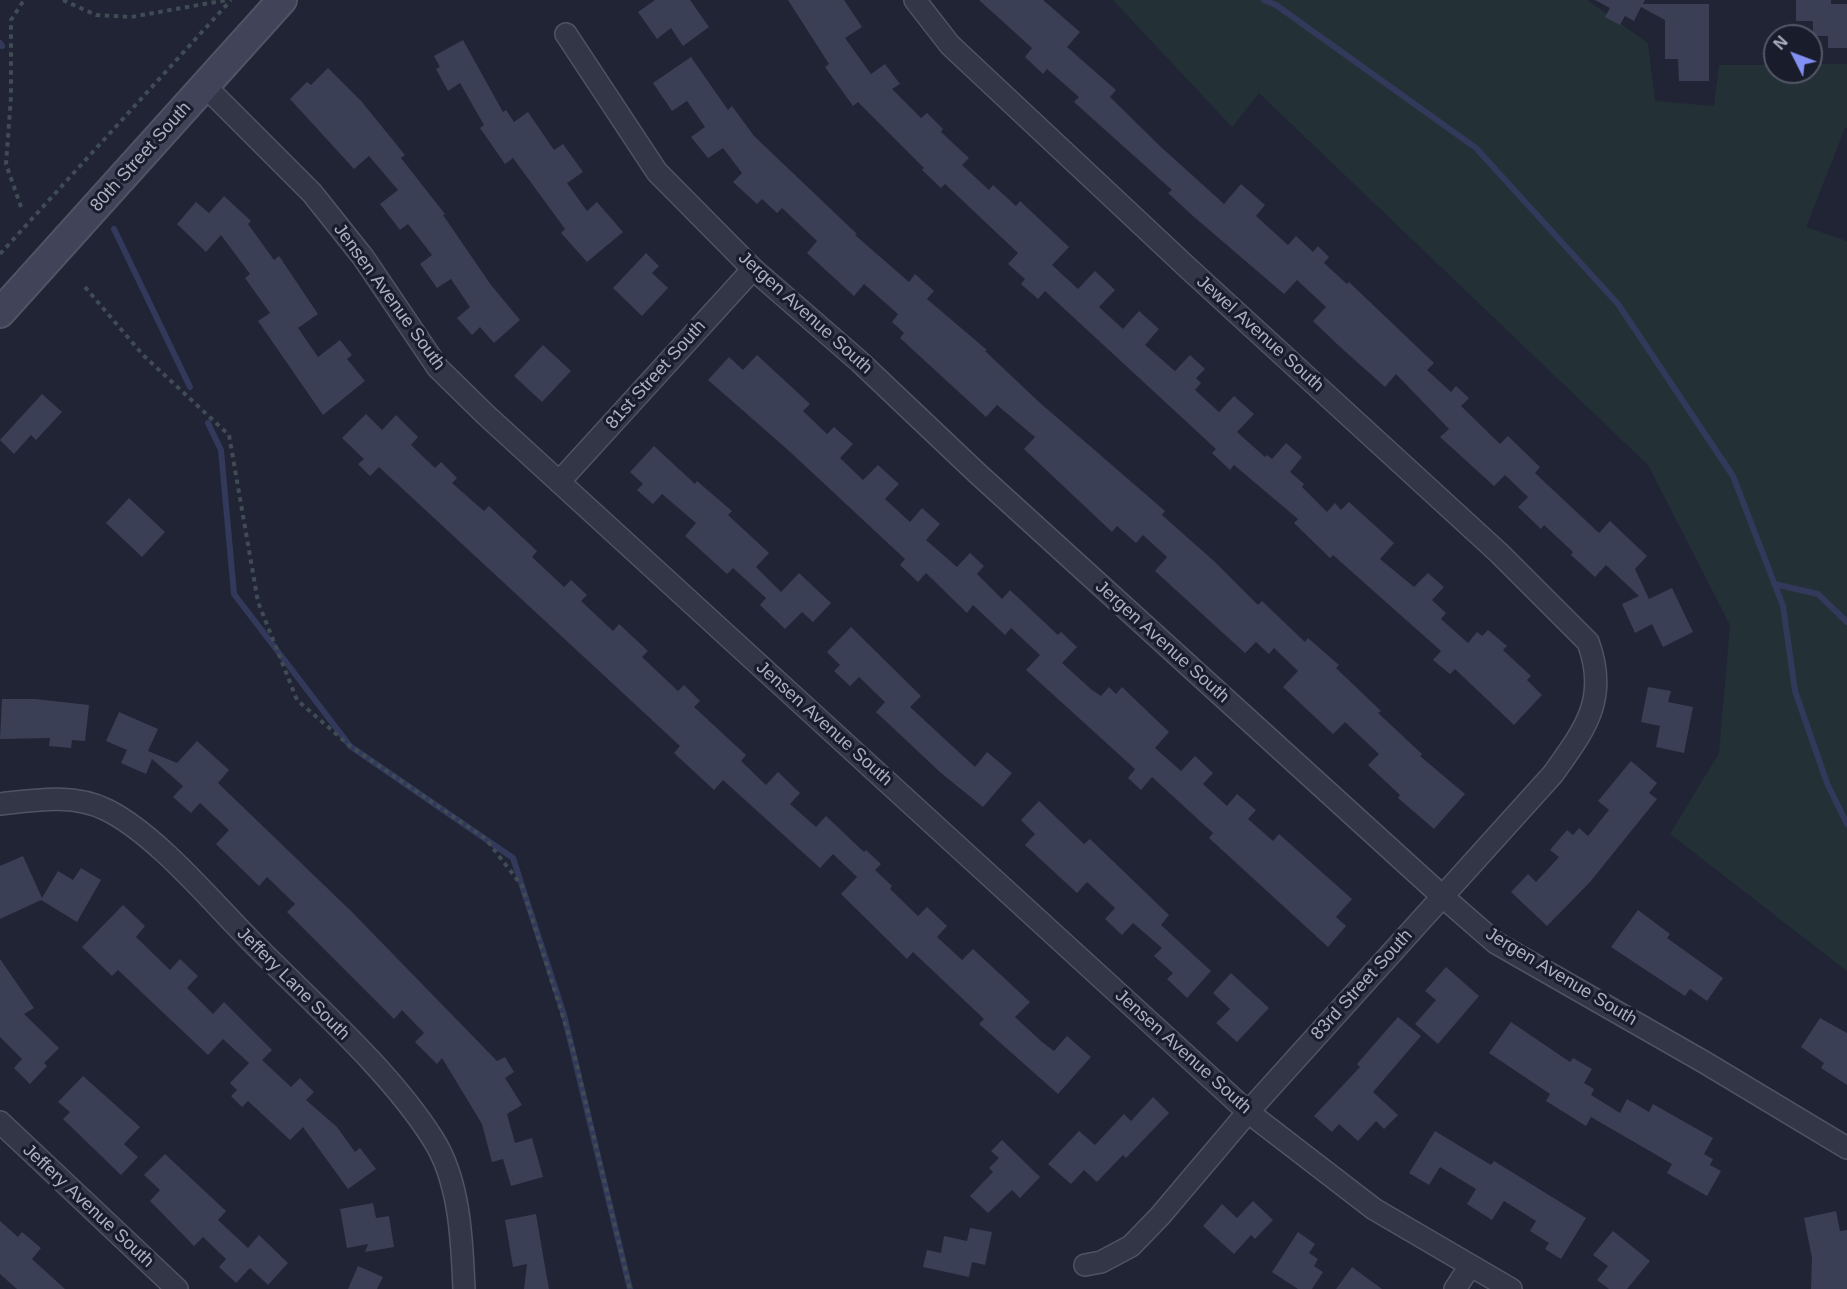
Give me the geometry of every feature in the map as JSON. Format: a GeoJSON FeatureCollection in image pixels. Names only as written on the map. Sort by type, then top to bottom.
{"type":"FeatureCollection","features":[{"type":"Feature","properties":{"kind":"main road","name":"80th Street South"},"geometry":{"type":"LineString","coordinates":[[0,313],[282,0]]}},
{"type":"Feature","properties":{"kind":"street","name":"Jewel Avenue South"},"geometry":{"type":"LineString","coordinates":[[915,0],[950,45],[1189,269],[1499,553],[1588,642],[1595,671]]}},
{"type":"Feature","properties":{"kind":"street","name":"Jergen Avenue South"},"geometry":{"type":"LineString","coordinates":[[566,34],[657,172],[753,268],[860,362],[977,473],[1496,943],[1847,1148]]}},
{"type":"Feature","properties":{"kind":"street","name":"Jensen Avenue South"},"geometry":{"type":"LineString","coordinates":[[205,86],[312,193],[363,257],[438,368],[559,482],[1248,1112],[1374,1209],[1511,1289]]}},
{"type":"Feature","properties":{"kind":"street","name":"81st Street South"},"geometry":{"type":"LineString","coordinates":[[559,482],[753,268]]}},
{"type":"Feature","properties":{"kind":"street","name":"83rd Street South"},"geometry":{"type":"LineString","coordinates":[[1085,1265],[1101,1262],[1131,1246],[1160,1216],[1248,1112],[1553,774],[1585,729],[1596,692],[1595,671]]}},
{"type":"Feature","properties":{"kind":"street","name":"Jeffery Lane South"},"geometry":{"type":"LineString","coordinates":[[0,804],[44,798],[74,800],[107,810],[158,846],[386,1078],[434,1140],[452,1185],[462,1247],[464,1289]]}},
{"type":"Feature","properties":{"kind":"street","name":"Jeffery Avenue South"},"geometry":{"type":"LineString","coordinates":[[0,1122],[177,1289]]}},
{"type":"Feature","properties":{"kind":"street"},"geometry":{"type":"LineString","coordinates":[[1455,1289],[1470,1266]]}},
{"type":"Feature","properties":{"kind":"path"},"geometry":{"type":"LineString","coordinates":[[21,207],[6,164],[11,97],[11,20],[24,0]]}},
{"type":"Feature","properties":{"kind":"path"},"geometry":{"type":"LineString","coordinates":[[63,0],[96,15],[131,17],[229,0]]}},
{"type":"Feature","properties":{"kind":"path"},"geometry":{"type":"LineString","coordinates":[[0,254],[229,0]]}},
{"type":"Feature","properties":{"kind":"path"},"geometry":{"type":"LineString","coordinates":[[85,287],[143,355],[230,435],[258,602],[297,700],[350,746],[486,839],[522,886],[573,1049],[630,1289]]}},
{"type":"Feature","properties":{"kind":"shaded area"},"geometry":{"type":"Polygon","coordinates":[[[1113,0],[1587,0],[1648,43],[1655,101],[1714,106],[1719,65],[1763,65],[1763,84],[1823,84],[1823,64],[1847,64],[1847,128],[1845,128],[1806,227],[1847,241],[1847,971],[1670,834],[1719,753],[1730,625],[1648,465],[1259,93],[1232,127],[1113,0]]]}},
{"type":"Feature","properties":{"kind":"building"},"geometry":{"type":"Polygon","coordinates":[[[655,0],[690,0],[709,27],[683,46],[671,28],[657,39],[638,12],[655,0]]]}},
{"type":"Feature","properties":{"kind":"building"},"geometry":{"type":"Polygon","coordinates":[[[788,0],[844,0],[862,27],[845,38],[871,74],[885,64],[900,84],[892,89],[921,118],[927,113],[943,129],[941,132],[969,158],[962,165],[989,190],[993,185],[1016,206],[1020,201],[1069,247],[1052,265],[1078,289],[1095,271],[1115,290],[1099,307],[1123,329],[1139,311],[1159,329],[1145,345],[1175,371],[1190,355],[1205,369],[1196,378],[1201,383],[1195,390],[1219,412],[1234,396],[1254,414],[1237,432],[1265,457],[1267,455],[1272,459],[1286,443],[1302,457],[1290,472],[1304,484],[1302,487],[1327,512],[1335,503],[1341,510],[1349,502],[1394,543],[1380,559],[1414,587],[1428,573],[1444,587],[1432,600],[1446,613],[1441,619],[1468,643],[1477,632],[1482,636],[1488,630],[1507,646],[1503,650],[1531,676],[1527,680],[1542,695],[1514,725],[1455,669],[1450,674],[1433,660],[1441,651],[1333,555],[1330,558],[1294,523],[1298,519],[1234,465],[1230,470],[1212,453],[1216,449],[1045,291],[1038,299],[1021,284],[1025,279],[1008,264],[1018,253],[945,184],[941,188],[858,102],[853,106],[825,67],[829,64],[788,0]]]}},
{"type":"Feature","properties":{"kind":"building"},"geometry":{"type":"Polygon","coordinates":[[[979,0],[1043,0],[1080,32],[1067,47],[1116,90],[1110,97],[1161,147],[1224,204],[1241,184],[1265,205],[1256,216],[1288,245],[1296,236],[1313,252],[1318,246],[1329,257],[1324,263],[1347,284],[1349,282],[1434,363],[1427,370],[1451,392],[1456,386],[1469,398],[1461,406],[1500,444],[1508,436],[1540,467],[1535,473],[1599,533],[1610,521],[1647,556],[1635,569],[1649,599],[1672,588],[1693,632],[1663,647],[1652,624],[1635,633],[1622,604],[1639,596],[1606,565],[1595,577],[1544,525],[1541,529],[1518,507],[1528,497],[1505,475],[1494,486],[1440,437],[1449,429],[1396,374],[1385,387],[1338,345],[1313,321],[1326,307],[1297,280],[1284,294],[1193,216],[1168,193],[1172,190],[1074,102],[1079,97],[1047,69],[1043,74],[1025,57],[1032,48],[979,0]]]}},
{"type":"Feature","properties":{"kind":"building"},"geometry":{"type":"Polygon","coordinates":[[[1595,0],[1645,0],[1643,4],[1709,4],[1709,81],[1679,81],[1678,59],[1665,59],[1665,20],[1641,7],[1634,21],[1625,16],[1620,25],[1605,17],[1610,8],[1595,0]]]}},
{"type":"Feature","properties":{"kind":"building"},"geometry":{"type":"Polygon","coordinates":[[[1796,0],[1831,0],[1831,4],[1847,4],[1847,48],[1828,48],[1828,36],[1823,36],[1823,24],[1813,24],[1813,21],[1796,21],[1796,0]]]}},
{"type":"Feature","properties":{"kind":"building"},"geometry":{"type":"Polygon","coordinates":[[[463,40],[503,112],[506,110],[514,122],[528,112],[554,150],[563,144],[583,172],[567,183],[587,211],[597,202],[623,232],[587,262],[561,233],[565,229],[513,158],[505,164],[480,128],[484,125],[460,83],[448,91],[436,69],[440,67],[434,56],[463,40]]]}},
{"type":"Feature","properties":{"kind":"building"},"geometry":{"type":"Polygon","coordinates":[[[691,57],[728,110],[732,106],[754,136],[857,234],[855,235],[909,282],[915,274],[934,291],[927,299],[987,350],[985,351],[1039,402],[1165,511],[1162,515],[1215,562],[1258,605],[1262,601],[1305,642],[1308,638],[1339,665],[1336,668],[1381,711],[1378,713],[1422,754],[1420,756],[1465,794],[1434,829],[1398,798],[1400,795],[1368,765],[1379,754],[1345,722],[1333,734],[1283,687],[1298,671],[1274,648],[1269,654],[1256,642],[1245,653],[1155,571],[1167,557],[1143,535],[1136,543],[1117,526],[1112,532],[1024,449],[1035,437],[997,405],[986,417],[900,338],[904,333],[892,322],[898,314],[864,284],[854,296],[807,253],[817,241],[782,208],[777,213],[762,199],[757,204],[733,182],[742,173],[723,148],[708,158],[691,137],[705,127],[687,101],[672,111],[653,83],[691,57]]]}},
{"type":"Feature","properties":{"kind":"building"},"geometry":{"type":"Polygon","coordinates":[[[328,68],[362,102],[405,155],[401,158],[445,214],[443,215],[491,285],[520,320],[494,343],[480,327],[472,335],[457,318],[470,307],[451,279],[437,288],[420,264],[432,255],[408,224],[400,230],[380,204],[398,190],[369,156],[354,169],[290,99],[307,82],[311,85],[328,68]]]}},
{"type":"Feature","properties":{"kind":"building"},"geometry":{"type":"Polygon","coordinates":[[[224,196],[251,221],[248,224],[274,260],[279,256],[318,314],[298,328],[318,357],[340,340],[352,355],[347,359],[365,381],[323,415],[258,321],[270,313],[245,278],[250,274],[221,235],[206,252],[177,224],[196,202],[209,213],[224,196]]]}},
{"type":"Feature","properties":{"kind":"building"},"geometry":{"type":"Polygon","coordinates":[[[646,253],[659,266],[652,273],[668,288],[642,316],[613,288],[646,253]]]}},
{"type":"Feature","properties":{"kind":"building"},"geometry":{"type":"Polygon","coordinates":[[[543,345],[571,371],[542,402],[514,376],[543,345]]]}},
{"type":"Feature","properties":{"kind":"building"},"geometry":{"type":"Polygon","coordinates":[[[757,355],[810,404],[803,411],[827,434],[834,427],[853,444],[840,458],[863,480],[878,465],[899,484],[885,499],[910,522],[922,508],[940,524],[926,540],[957,567],[970,553],[984,566],[977,574],[1002,599],[1010,590],[1058,635],[1061,632],[1077,647],[1062,663],[1092,690],[1101,696],[1109,687],[1116,694],[1122,687],[1169,732],[1155,748],[1181,771],[1195,756],[1213,773],[1203,784],[1227,806],[1237,794],[1256,810],[1248,819],[1273,841],[1279,834],[1352,899],[1336,917],[1346,926],[1328,947],[1209,838],[1213,833],[1152,777],[1141,790],[1128,778],[1135,769],[1026,670],[1040,655],[1011,628],[1005,635],[973,605],[967,613],[926,573],[918,582],[900,565],[905,559],[788,450],[708,380],[729,357],[743,370],[757,355]]]}},
{"type":"Feature","properties":{"kind":"building"},"geometry":{"type":"Polygon","coordinates":[[[42,394],[62,412],[36,440],[31,435],[14,454],[0,440],[42,394]]]}},
{"type":"Feature","properties":{"kind":"building"},"geometry":{"type":"Polygon","coordinates":[[[366,414],[382,430],[396,415],[418,437],[411,445],[435,468],[441,462],[457,478],[452,483],[484,511],[489,506],[537,551],[532,557],[564,587],[571,580],[587,595],[581,601],[613,631],[619,624],[648,651],[642,657],[678,691],[684,685],[700,701],[694,707],[746,755],[741,761],[766,785],[778,772],[800,793],[790,804],[816,827],[826,816],[864,852],[866,850],[881,864],[875,870],[892,886],[890,889],[918,916],[927,907],[947,926],[937,937],[962,960],[973,949],[1030,1002],[1015,1017],[1042,1042],[1054,1051],[1067,1036],[1091,1057],[1058,1094],[979,1024],[984,1019],[913,952],[907,959],[841,894],[857,877],[833,854],[820,868],[723,780],[714,790],[674,753],[680,746],[379,467],[370,476],[358,464],[364,459],[342,438],[366,414]]]}},
{"type":"Feature","properties":{"kind":"building"},"geometry":{"type":"Polygon","coordinates":[[[654,446],[695,484],[697,481],[732,511],[728,515],[769,553],[756,567],[781,592],[799,573],[831,603],[813,622],[802,612],[785,629],[760,605],[766,598],[733,568],[727,574],[685,536],[696,523],[662,494],[653,504],[637,490],[643,484],[630,472],[654,446]]]}},
{"type":"Feature","properties":{"kind":"building"},"geometry":{"type":"Polygon","coordinates":[[[129,498],[165,532],[142,557],[106,523],[129,498]]]}},
{"type":"Feature","properties":{"kind":"building"},"geometry":{"type":"Polygon","coordinates":[[[851,627],[921,696],[910,707],[975,767],[987,752],[1012,773],[983,807],[941,773],[876,712],[885,702],[859,677],[850,686],[834,671],[840,665],[827,652],[851,627]]]}},
{"type":"Feature","properties":{"kind":"building"},"geometry":{"type":"Polygon","coordinates":[[[1648,687],[1671,691],[1668,702],[1693,707],[1684,753],[1656,747],[1660,726],[1641,722],[1648,687]]]}},
{"type":"Feature","properties":{"kind":"building"},"geometry":{"type":"Polygon","coordinates":[[[2,699],[35,699],[89,705],[85,741],[72,740],[71,748],[49,746],[50,738],[0,739],[2,699]]]}},
{"type":"Feature","properties":{"kind":"building"},"geometry":{"type":"Polygon","coordinates":[[[119,712],[158,729],[148,751],[177,763],[197,741],[229,770],[218,783],[352,912],[497,1061],[505,1057],[514,1072],[505,1078],[522,1105],[507,1114],[515,1143],[532,1138],[543,1177],[511,1186],[503,1159],[492,1162],[482,1124],[442,1058],[437,1064],[415,1042],[424,1033],[402,1010],[394,1019],[287,912],[295,904],[267,877],[259,886],[216,844],[229,830],[200,803],[191,813],[173,797],[183,786],[152,759],[146,774],[121,763],[127,750],[106,741],[119,712]]]}},
{"type":"Feature","properties":{"kind":"building"},"geometry":{"type":"Polygon","coordinates":[[[1631,761],[1657,783],[1649,793],[1657,799],[1590,882],[1547,926],[1511,892],[1528,874],[1536,882],[1559,857],[1550,850],[1567,830],[1573,835],[1579,828],[1588,836],[1609,810],[1598,801],[1631,761]]]}},
{"type":"Feature","properties":{"kind":"building"},"geometry":{"type":"Polygon","coordinates":[[[1039,801],[1084,844],[1090,839],[1169,915],[1161,925],[1211,971],[1187,998],[1167,979],[1173,973],[1154,956],[1162,948],[1133,923],[1122,935],[1105,919],[1115,908],[1087,882],[1077,893],[1025,845],[1035,834],[1021,820],[1039,801]]]}},
{"type":"Feature","properties":{"kind":"building"},"geometry":{"type":"Polygon","coordinates":[[[23,856],[42,898],[58,871],[73,880],[81,868],[101,880],[77,922],[41,900],[0,919],[0,866],[23,856]]]}},
{"type":"Feature","properties":{"kind":"building"},"geometry":{"type":"Polygon","coordinates":[[[123,905],[145,926],[136,937],[170,970],[180,959],[198,976],[187,988],[213,1014],[224,1002],[272,1050],[262,1060],[291,1087],[300,1078],[314,1092],[306,1100],[337,1127],[355,1152],[360,1148],[376,1169],[348,1189],[303,1127],[290,1140],[248,1101],[242,1107],[231,1096],[237,1090],[230,1083],[249,1063],[223,1039],[208,1055],[118,970],[112,976],[82,947],[123,905]]]}},
{"type":"Feature","properties":{"kind":"building"},"geometry":{"type":"Polygon","coordinates":[[[1638,910],[1670,934],[1667,938],[1723,978],[1707,1001],[1690,989],[1685,996],[1611,947],[1638,910]]]}},
{"type":"Feature","properties":{"kind":"building"},"geometry":{"type":"Polygon","coordinates":[[[0,959],[34,1008],[24,1014],[59,1048],[44,1063],[47,1066],[30,1084],[14,1068],[22,1059],[0,1037],[0,959]]]}},
{"type":"Feature","properties":{"kind":"building"},"geometry":{"type":"Polygon","coordinates":[[[1446,967],[1479,996],[1438,1044],[1415,1024],[1436,1000],[1425,991],[1446,967]]]}},
{"type":"Feature","properties":{"kind":"building"},"geometry":{"type":"Polygon","coordinates":[[[1231,973],[1269,1008],[1237,1042],[1216,1023],[1230,1009],[1213,993],[1231,973]]]}},
{"type":"Feature","properties":{"kind":"building"},"geometry":{"type":"Polygon","coordinates":[[[1398,1017],[1421,1036],[1373,1092],[1398,1115],[1384,1129],[1376,1121],[1358,1141],[1339,1124],[1332,1132],[1314,1116],[1360,1067],[1357,1064],[1398,1017]]]}},
{"type":"Feature","properties":{"kind":"building"},"geometry":{"type":"Polygon","coordinates":[[[1820,1018],[1847,1033],[1847,1085],[1821,1068],[1824,1063],[1801,1047],[1820,1018]]]}},
{"type":"Feature","properties":{"kind":"building"},"geometry":{"type":"Polygon","coordinates":[[[1511,1022],[1570,1062],[1573,1058],[1592,1069],[1584,1083],[1594,1089],[1591,1095],[1620,1113],[1627,1099],[1649,1112],[1653,1104],[1713,1138],[1704,1154],[1713,1159],[1710,1165],[1721,1171],[1707,1196],[1667,1173],[1672,1164],[1591,1117],[1586,1126],[1546,1101],[1550,1094],[1489,1053],[1511,1022]]]}},
{"type":"Feature","properties":{"kind":"building"},"geometry":{"type":"Polygon","coordinates":[[[83,1076],[140,1127],[124,1144],[138,1157],[121,1175],[63,1119],[70,1112],[58,1102],[83,1076]]]}},
{"type":"Feature","properties":{"kind":"building"},"geometry":{"type":"Polygon","coordinates":[[[1153,1097],[1169,1113],[1126,1158],[1123,1155],[1097,1182],[1084,1170],[1071,1184],[1048,1164],[1079,1131],[1095,1145],[1124,1114],[1131,1121],[1153,1097]]]}},
{"type":"Feature","properties":{"kind":"building"},"geometry":{"type":"Polygon","coordinates":[[[1435,1131],[1491,1165],[1494,1161],[1586,1218],[1561,1259],[1545,1249],[1549,1243],[1530,1231],[1536,1221],[1504,1201],[1492,1220],[1467,1204],[1476,1189],[1440,1167],[1429,1185],[1409,1173],[1435,1131]]]}},
{"type":"Feature","properties":{"kind":"building"},"geometry":{"type":"Polygon","coordinates":[[[1002,1140],[1040,1177],[1020,1198],[1012,1190],[988,1213],[970,1196],[993,1172],[989,1168],[999,1158],[991,1151],[1002,1140]]]}},
{"type":"Feature","properties":{"kind":"building"},"geometry":{"type":"Polygon","coordinates":[[[165,1154],[226,1211],[218,1220],[248,1248],[259,1235],[288,1263],[268,1285],[250,1268],[236,1283],[219,1267],[226,1259],[203,1237],[194,1246],[150,1201],[160,1190],[144,1175],[165,1154]]]}},
{"type":"Feature","properties":{"kind":"building"},"geometry":{"type":"Polygon","coordinates":[[[1253,1201],[1273,1220],[1255,1239],[1251,1235],[1234,1254],[1203,1226],[1222,1204],[1237,1218],[1253,1201]]]}},
{"type":"Feature","properties":{"kind":"building"},"geometry":{"type":"Polygon","coordinates":[[[373,1203],[376,1218],[389,1216],[394,1247],[365,1252],[368,1244],[347,1248],[340,1209],[373,1203]]]}},
{"type":"Feature","properties":{"kind":"building"},"geometry":{"type":"Polygon","coordinates":[[[1836,1211],[1840,1231],[1847,1230],[1847,1289],[1811,1289],[1812,1258],[1804,1218],[1836,1211]]]}},
{"type":"Feature","properties":{"kind":"building"},"geometry":{"type":"Polygon","coordinates":[[[536,1214],[549,1289],[524,1289],[527,1264],[513,1267],[505,1220],[536,1214]]]}},
{"type":"Feature","properties":{"kind":"building"},"geometry":{"type":"Polygon","coordinates":[[[0,1221],[18,1237],[22,1232],[41,1248],[32,1259],[65,1289],[17,1289],[0,1274],[0,1221]]]}},
{"type":"Feature","properties":{"kind":"building"},"geometry":{"type":"Polygon","coordinates":[[[970,1228],[992,1232],[985,1265],[972,1262],[969,1277],[923,1267],[927,1250],[941,1253],[944,1236],[967,1241],[970,1228]]]}},
{"type":"Feature","properties":{"kind":"building"},"geometry":{"type":"Polygon","coordinates":[[[1613,1231],[1650,1261],[1627,1289],[1609,1289],[1597,1280],[1608,1266],[1593,1255],[1613,1231]]]}},
{"type":"Feature","properties":{"kind":"building"},"geometry":{"type":"Polygon","coordinates":[[[1298,1232],[1315,1244],[1309,1253],[1318,1259],[1314,1266],[1323,1272],[1312,1289],[1298,1289],[1272,1272],[1298,1232]]]}},
{"type":"Feature","properties":{"kind":"building"},"geometry":{"type":"Polygon","coordinates":[[[358,1266],[383,1277],[377,1289],[348,1289],[358,1266]]]}},
{"type":"Feature","properties":{"kind":"building"},"geometry":{"type":"Polygon","coordinates":[[[1352,1267],[1382,1289],[1336,1289],[1352,1267]]]}},
{"type":"Feature","properties":{"kind":"waterway"},"geometry":{"type":"LineString","coordinates":[[1264,0],[1276,5],[1476,148],[1618,304],[1733,476],[1783,606],[1795,691],[1827,783],[1847,824]]}},
{"type":"Feature","properties":{"kind":"waterway"},"geometry":{"type":"LineString","coordinates":[[114,229],[190,387]]}},
{"type":"Feature","properties":{"kind":"waterway"},"geometry":{"type":"LineString","coordinates":[[208,423],[221,450],[234,594],[350,746],[513,858],[564,1015],[630,1289]]}},
{"type":"Feature","properties":{"kind":"waterway"},"geometry":{"type":"LineString","coordinates":[[1774,584],[1818,594],[1847,622]]}}]}
